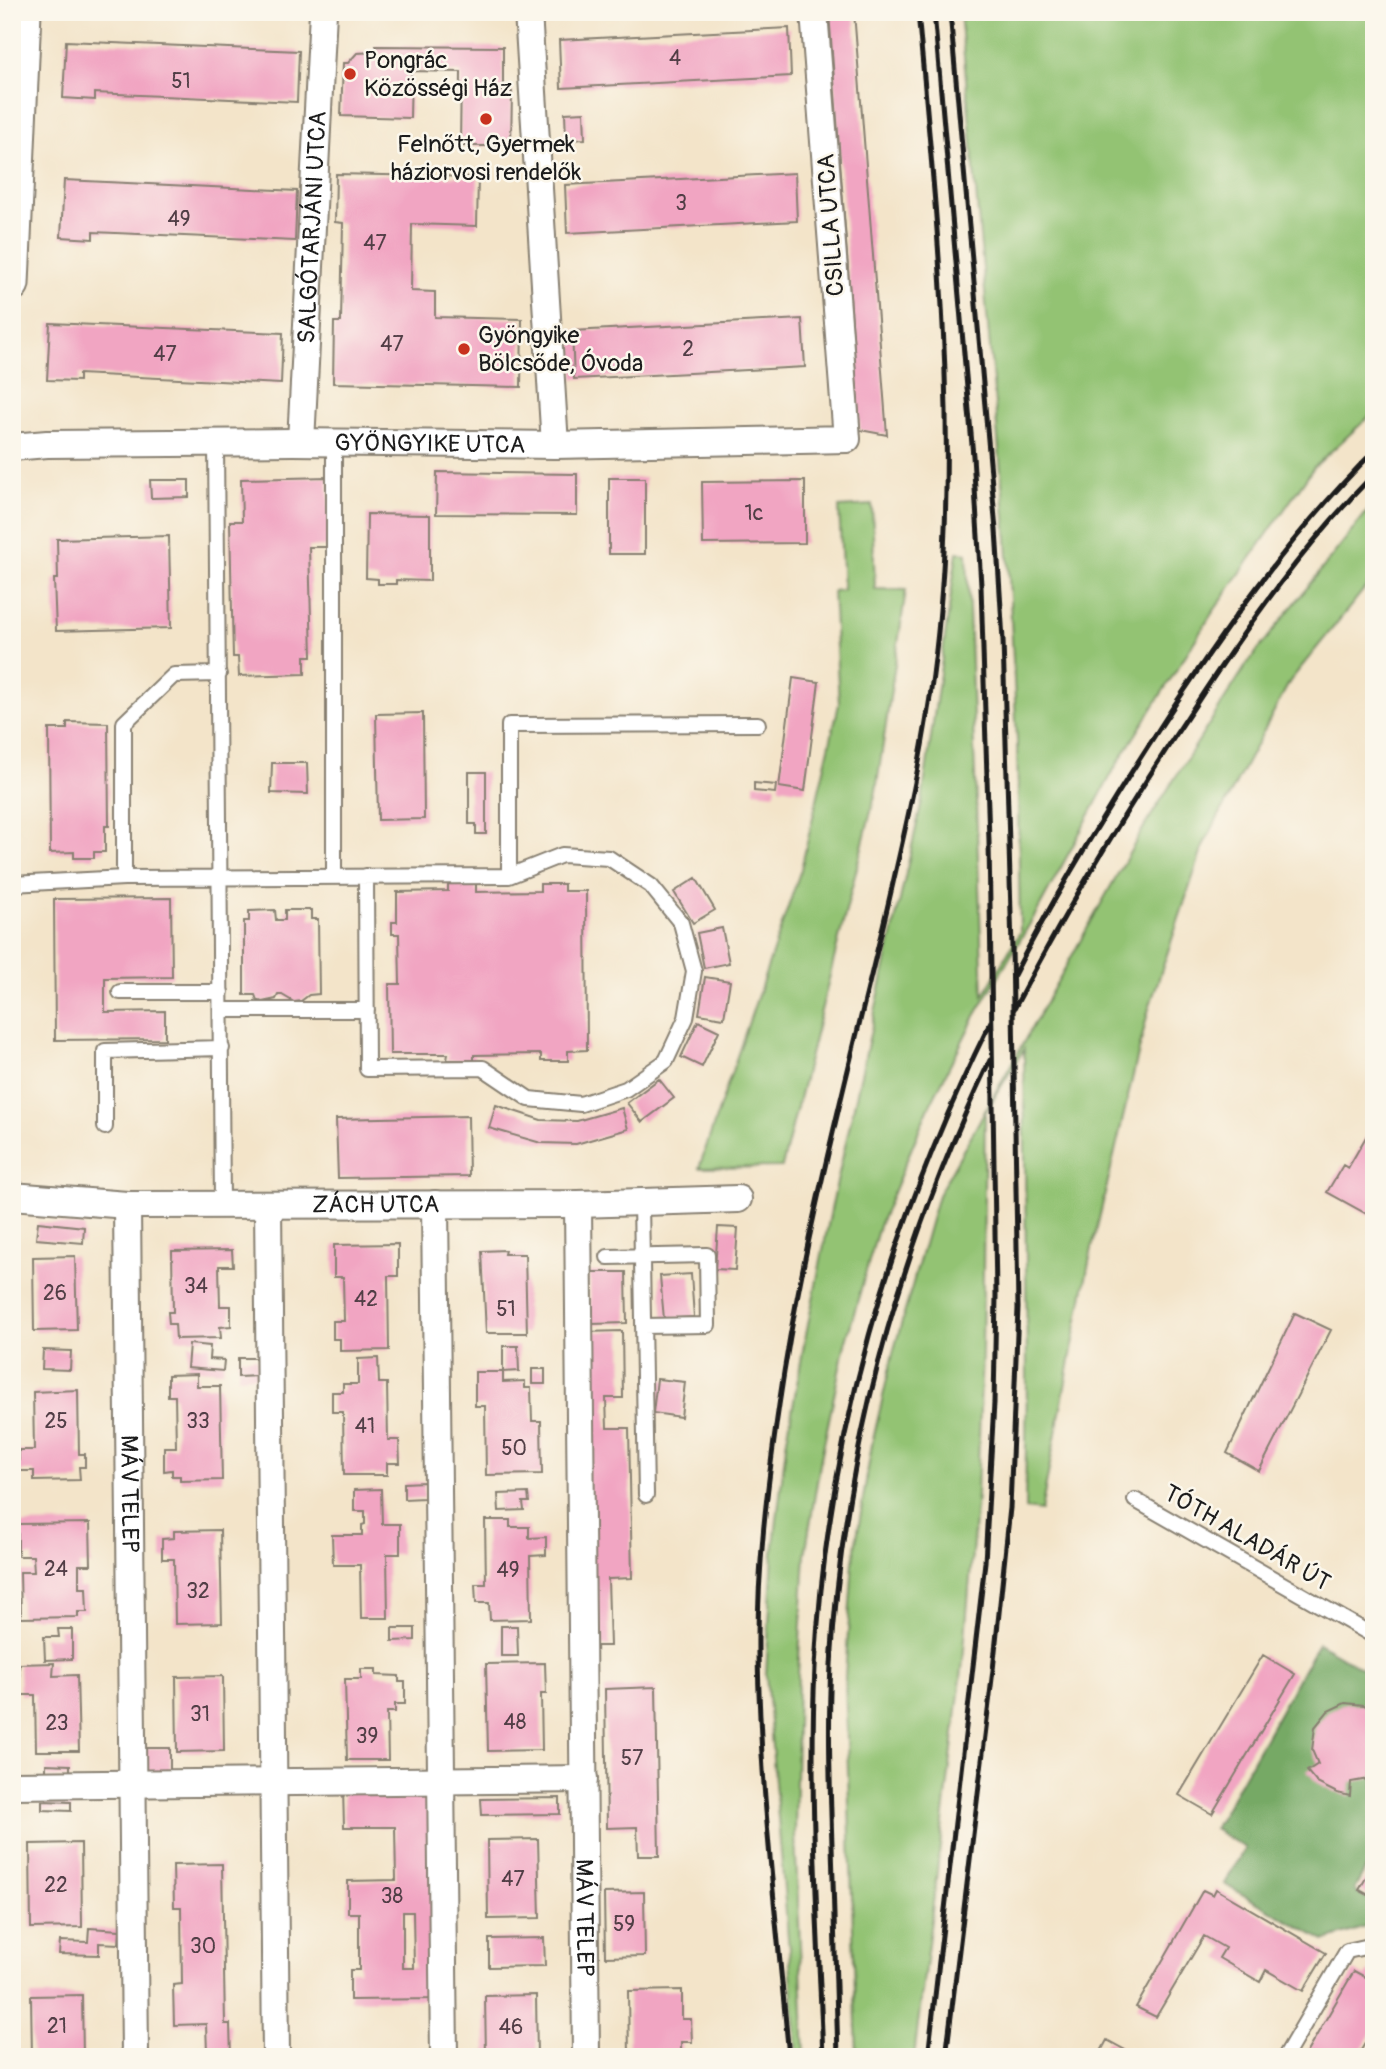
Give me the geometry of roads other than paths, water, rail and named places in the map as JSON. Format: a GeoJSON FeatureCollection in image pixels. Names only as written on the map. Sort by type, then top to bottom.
{"type":"FeatureCollection","features":[{"type":"Feature","properties":{"kind":"street"},"geometry":{"type":"LineString","coordinates":[[12,284],[24,12]]}},
{"type":"Feature","properties":{"kind":"street","name":"SALGÓTARJÁNI UTCA"},"geometry":{"type":"LineString","coordinates":[[301,442],[323,12]]}},
{"type":"Feature","properties":{"kind":"street"},"geometry":{"type":"LineString","coordinates":[[528,12],[555,445]]}},
{"type":"Feature","properties":{"kind":"street","name":"CSILLA UTCA"},"geometry":{"type":"LineString","coordinates":[[814,12],[847,439]]}},
{"type":"Feature","properties":{"kind":"street","name":"GYÖNGYIKE UTCA"},"geometry":{"type":"LineString","coordinates":[[12,447],[47,444],[216,442],[555,445],[847,439]]}},
{"type":"Feature","properties":{"kind":"street","name":"ZÁCH UTCA"},"geometry":{"type":"LineString","coordinates":[[12,1196],[127,1205],[578,1204],[738,1199]]}},
{"type":"Feature","properties":{"kind":"street"},"geometry":{"type":"LineString","coordinates":[[435,1204],[444,2057]]}},
{"type":"Feature","properties":{"kind":"street","name":"MÁV TELEP"},"geometry":{"type":"LineString","coordinates":[[578,1204],[586,2057]]}},
{"type":"Feature","properties":{"kind":"street","name":"MÁV TELEP"},"geometry":{"type":"LineString","coordinates":[[127,1205],[135,2057]]}},
{"type":"Feature","properties":{"kind":"street"},"geometry":{"type":"LineString","coordinates":[[268,1205],[276,2057]]}},
{"type":"Feature","properties":{"kind":"street"},"geometry":{"type":"LineString","coordinates":[[12,1785],[584,1779]]}},
{"type":"Feature","properties":{"kind":"lane"},"geometry":{"type":"LineString","coordinates":[[216,442],[222,1205]]}},
{"type":"Feature","properties":{"kind":"lane"},"geometry":{"type":"LineString","coordinates":[[334,442],[334,877]]}},
{"type":"Feature","properties":{"kind":"lane"},"geometry":{"type":"LineString","coordinates":[[124,878],[124,723],[174,675],[219,674]]}},
{"type":"Feature","properties":{"kind":"lane"},"geometry":{"type":"LineString","coordinates":[[509,876],[509,725],[758,724]]}},
{"type":"Feature","properties":{"kind":"lane"},"geometry":{"type":"LineString","coordinates":[[12,884],[124,878],[366,876],[509,876],[562,855],[609,858],[651,886],[681,923],[694,971],[686,1018],[666,1061],[626,1089],[582,1104],[529,1099],[483,1068],[367,1069],[366,876]]}},
{"type":"Feature","properties":{"kind":"lane"},"geometry":{"type":"LineString","coordinates":[[120,992],[221,992]]}},
{"type":"Feature","properties":{"kind":"lane"},"geometry":{"type":"LineString","coordinates":[[221,1010],[367,1010]]}},
{"type":"Feature","properties":{"kind":"lane"},"geometry":{"type":"LineString","coordinates":[[105,1127],[105,1051],[222,1048]]}},
{"type":"Feature","properties":{"kind":"lane"},"geometry":{"type":"LineString","coordinates":[[641,1202],[646,1495]]}},
{"type":"Feature","properties":{"kind":"lane"},"geometry":{"type":"LineString","coordinates":[[608,1256],[707,1255],[708,1325],[643,1326]]}},
{"type":"Feature","properties":{"kind":"lane","name":"TÓTH ALADÁR ÚT"},"geometry":{"type":"LineString","coordinates":[[1135,1500],[1374,1636]]}},
{"type":"Feature","properties":{"kind":"lane"},"geometry":{"type":"LineString","coordinates":[[1285,2057],[1347,1951],[1374,1945]]}},
{"type":"Feature","properties":{"kind":"railway"},"geometry":{"type":"LineString","coordinates":[[789,2057],[759,1704],[759,1591],[767,1498],[779,1405],[801,1280],[827,1156],[894,880],[919,763],[929,705],[942,592],[946,510],[944,344],[918,12]]}},
{"type":"Feature","properties":{"kind":"railway"},"geometry":{"type":"LineString","coordinates":[[928,2057],[985,1562],[994,1403],[996,1296],[989,841],[981,585],[973,456],[934,12]]}},
{"type":"Feature","properties":{"kind":"railway"},"geometry":{"type":"LineString","coordinates":[[946,2057],[1010,1508],[1018,1308],[1003,640],[996,530],[950,12]]}},
{"type":"Feature","properties":{"kind":"railway"},"geometry":{"type":"LineString","coordinates":[[1014,975],[1101,821],[1206,658],[1285,551],[1374,451]]}},
{"type":"Feature","properties":{"kind":"railway"},"geometry":{"type":"LineString","coordinates":[[1014,1009],[1101,854],[1216,674],[1302,556],[1374,474]]}},
{"type":"Feature","properties":{"kind":"railway"},"geometry":{"type":"LineString","coordinates":[[823,2057],[815,1862],[813,1715],[822,1582],[833,1498],[869,1335],[894,1255],[922,1176],[991,1021]]}},
{"type":"Feature","properties":{"kind":"railway"},"geometry":{"type":"LineString","coordinates":[[838,2057],[830,1710],[838,1586],[848,1508],[862,1431],[902,1280],[957,1132],[990,1060]]}},
{"type":"Feature","properties":{"kind":"place","name":"Pongrác Közösségi Ház"},"geometry":{"type":"Point","coordinates":[350,74]}},
{"type":"Feature","properties":{"kind":"place","name":"Felnőtt, Gyermek háziorvosi rendelők"},"geometry":{"type":"Point","coordinates":[486,119]}},
{"type":"Feature","properties":{"kind":"place","name":"Gyöngyike Bölcsőde, Óvoda"},"geometry":{"type":"Point","coordinates":[464,349]}}]}
